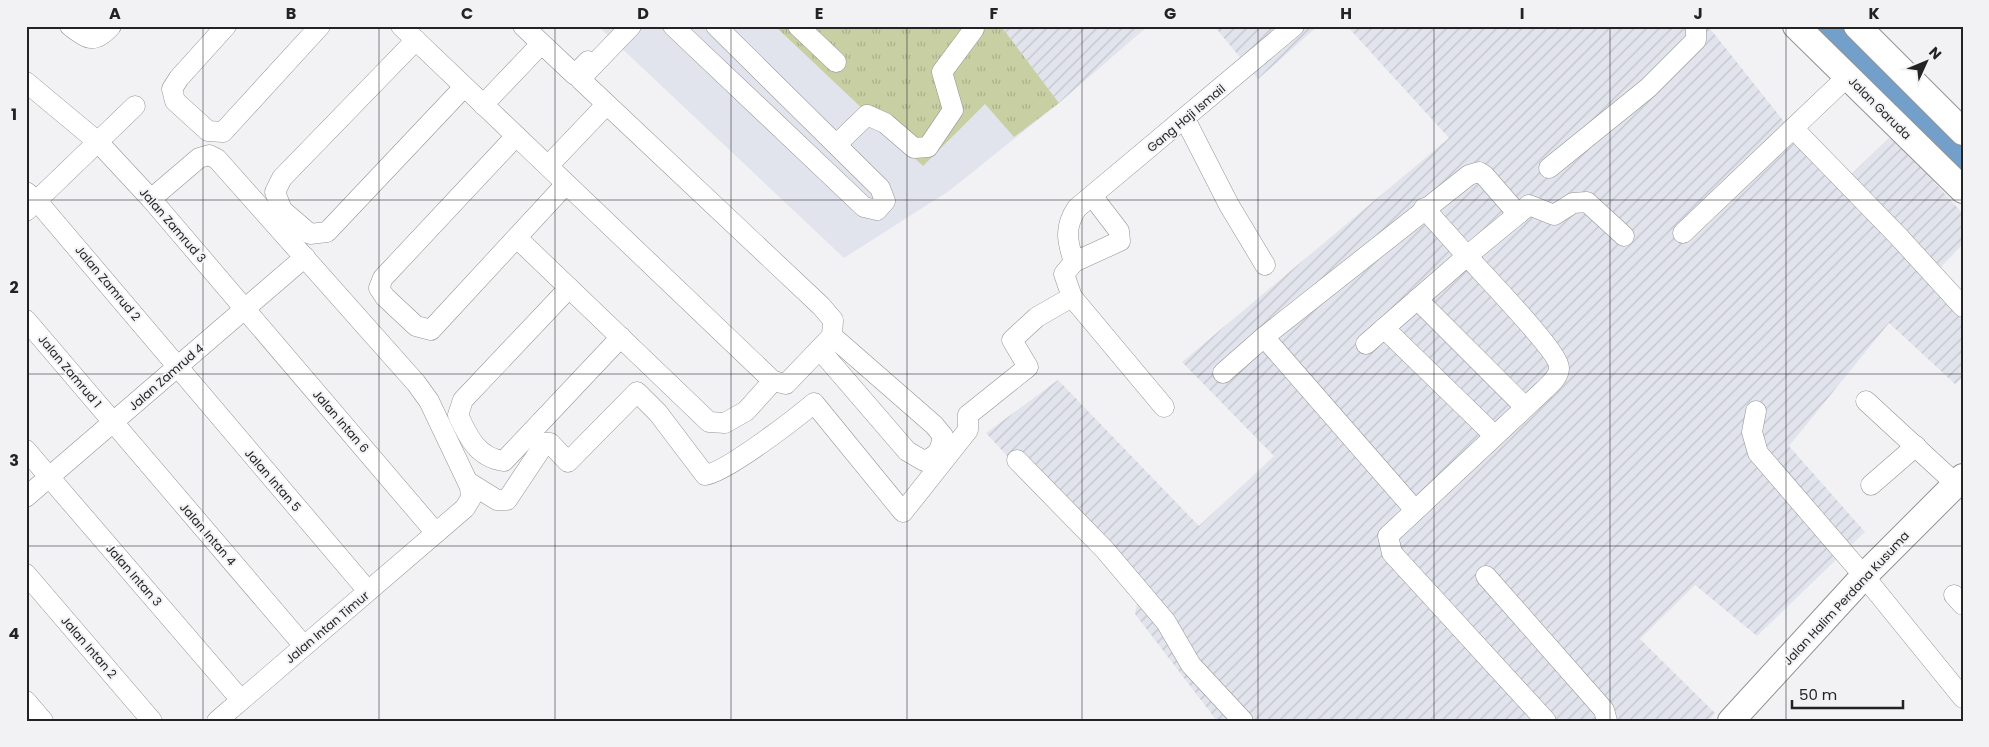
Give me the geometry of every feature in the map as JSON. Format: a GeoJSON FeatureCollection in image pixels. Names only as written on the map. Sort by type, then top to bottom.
{"type":"FeatureCollection","features":[{"type":"Feature","properties":{"kind":"main road","name":"Jalan Garuda"},"geometry":{"type":"LineString","coordinates":[[1796,26],[1963,190]]}},
{"type":"Feature","properties":{"kind":"main road"},"geometry":{"type":"LineString","coordinates":[[1857,26],[1963,132]]}},
{"type":"Feature","properties":{"kind":"main road","name":"Jalan Halim Perdana Kusuma"},"geometry":{"type":"LineString","coordinates":[[1731,721],[1864,576],[1960,480]]}},
{"type":"Feature","properties":{"kind":"street"},"geometry":{"type":"LineString","coordinates":[[70,26],[84,36],[93,39],[101,37],[111,26]]}},
{"type":"Feature","properties":{"kind":"street"},"geometry":{"type":"LineString","coordinates":[[226,26],[179,78],[172,89],[175,101],[208,131],[224,132],[320,26]]}},
{"type":"Feature","properties":{"kind":"street"},"geometry":{"type":"LineString","coordinates":[[401,26],[774,381],[786,384],[826,343],[833,320],[821,306],[580,79],[600,53],[616,26]]}},
{"type":"Feature","properties":{"kind":"street"},"geometry":{"type":"LineString","coordinates":[[523,26],[575,75],[631,26]]}},
{"type":"Feature","properties":{"kind":"street"},"geometry":{"type":"LineString","coordinates":[[673,26],[864,206],[877,210],[885,201],[880,188],[716,26]]}},
{"type":"Feature","properties":{"kind":"street"},"geometry":{"type":"LineString","coordinates":[[690,42],[705,26]]}},
{"type":"Feature","properties":{"kind":"street"},"geometry":{"type":"LineString","coordinates":[[798,26],[836,62]]}},
{"type":"Feature","properties":{"kind":"street","name":"Gang Haji Ismail"},"geometry":{"type":"LineString","coordinates":[[1085,203],[1294,26]]}},
{"type":"Feature","properties":{"kind":"street"},"geometry":{"type":"LineString","coordinates":[[1549,168],[1648,88],[1696,40],[1696,26]]}},
{"type":"Feature","properties":{"kind":"street"},"geometry":{"type":"LineString","coordinates":[[837,144],[867,115],[885,123],[914,148],[928,147],[953,110],[942,72],[974,29]]}},
{"type":"Feature","properties":{"kind":"street"},"geometry":{"type":"LineString","coordinates":[[416,40],[282,178],[275,192],[282,210],[310,234],[327,232],[464,87]]}},
{"type":"Feature","properties":{"kind":"street"},"geometry":{"type":"LineString","coordinates":[[484,105],[541,44]]}},
{"type":"Feature","properties":{"kind":"street"},"geometry":{"type":"LineString","coordinates":[[1683,233],[1848,76]]}},
{"type":"Feature","properties":{"kind":"street","name":"Jalan Zamrud 3"},"geometry":{"type":"LineString","coordinates":[[26,82],[98,142],[151,199],[245,309]]}},
{"type":"Feature","properties":{"kind":"street"},"geometry":{"type":"LineString","coordinates":[[548,166],[606,105]]}},
{"type":"Feature","properties":{"kind":"street"},"geometry":{"type":"LineString","coordinates":[[30,201],[98,142],[135,106]]}},
{"type":"Feature","properties":{"kind":"street"},"geometry":{"type":"LineString","coordinates":[[1185,119],[1230,205],[1265,265]]}},
{"type":"Feature","properties":{"kind":"street"},"geometry":{"type":"LineString","coordinates":[[1794,129],[1899,237],[1963,307]]}},
{"type":"Feature","properties":{"kind":"street"},"geometry":{"type":"LineString","coordinates":[[516,136],[383,278],[379,288],[385,297],[416,326],[431,330],[566,184]]}},
{"type":"Feature","properties":{"kind":"street"},"geometry":{"type":"LineString","coordinates":[[151,199],[199,158],[209,155],[217,159],[416,383],[429,401],[468,482],[471,498],[465,508],[436,533]]}},
{"type":"Feature","properties":{"kind":"street"},"geometry":{"type":"LineString","coordinates":[[1223,373],[1264,337],[1424,208],[1469,175],[1479,172],[1518,214]]}},
{"type":"Feature","properties":{"kind":"street","name":"Jalan Zamrud 2"},"geometry":{"type":"LineString","coordinates":[[30,201],[112,286],[177,368]]}},
{"type":"Feature","properties":{"kind":"street"},"geometry":{"type":"LineString","coordinates":[[1366,344],[1529,205],[1554,215],[1574,203],[1587,202],[1624,236]]}},
{"type":"Feature","properties":{"kind":"street"},"geometry":{"type":"LineString","coordinates":[[1074,262],[1069,247],[1068,221],[1085,203],[1119,231],[1120,241],[1074,262],[1064,274],[1072,297],[1164,407]]}},
{"type":"Feature","properties":{"kind":"street"},"geometry":{"type":"LineString","coordinates":[[1424,208],[1546,345],[1559,362],[1560,370],[1556,378],[1494,434],[1388,536],[1392,553],[1546,721]]}},
{"type":"Feature","properties":{"kind":"street"},"geometry":{"type":"LineString","coordinates":[[517,238],[709,422],[725,423],[746,410],[774,381]]}},
{"type":"Feature","properties":{"kind":"street","name":"Jalan Zamrud 4"},"geometry":{"type":"LineString","coordinates":[[26,497],[305,257]]}},
{"type":"Feature","properties":{"kind":"street"},"geometry":{"type":"LineString","coordinates":[[570,288],[463,400],[458,416],[468,438],[489,459],[504,461],[621,337]]}},
{"type":"Feature","properties":{"kind":"street"},"geometry":{"type":"LineString","coordinates":[[468,482],[497,500],[507,500],[545,443],[550,443],[568,462],[636,392],[658,413],[705,475],[712,474],[740,456],[814,403],[903,512],[968,430],[968,415],[1028,367],[1012,340],[1037,317],[1072,297]]}},
{"type":"Feature","properties":{"kind":"street"},"geometry":{"type":"LineString","coordinates":[[1417,299],[1525,407]]}},
{"type":"Feature","properties":{"kind":"street","name":"Jalan Intan 6"},"geometry":{"type":"LineString","coordinates":[[245,309],[436,533]]}},
{"type":"Feature","properties":{"kind":"street","name":"Jalan Zamrud 1"},"geometry":{"type":"LineString","coordinates":[[26,320],[113,423]]}},
{"type":"Feature","properties":{"kind":"street"},"geometry":{"type":"LineString","coordinates":[[1384,328],[1494,434]]}},
{"type":"Feature","properties":{"kind":"street"},"geometry":{"type":"LineString","coordinates":[[1264,337],[1415,510]]}},
{"type":"Feature","properties":{"kind":"street"},"geometry":{"type":"LineString","coordinates":[[826,343],[934,424],[943,436],[940,452],[937,456],[924,461],[907,451],[826,343]]}},
{"type":"Feature","properties":{"kind":"street","name":"Jalan Intan 5"},"geometry":{"type":"LineString","coordinates":[[177,368],[368,591]]}},
{"type":"Feature","properties":{"kind":"street"},"geometry":{"type":"LineString","coordinates":[[1866,401],[1916,446],[1960,480]]}},
{"type":"Feature","properties":{"kind":"street"},"geometry":{"type":"LineString","coordinates":[[1756,411],[1752,432],[1758,453],[1864,576],[1963,698]]}},
{"type":"Feature","properties":{"kind":"street","name":"Jalan Intan 4"},"geometry":{"type":"LineString","coordinates":[[113,423],[304,646]]}},
{"type":"Feature","properties":{"kind":"street"},"geometry":{"type":"LineString","coordinates":[[1871,485],[1916,446]]}},
{"type":"Feature","properties":{"kind":"street","name":"Jalan Intan 3"},"geometry":{"type":"LineString","coordinates":[[26,450],[241,700]]}},
{"type":"Feature","properties":{"kind":"street"},"geometry":{"type":"LineString","coordinates":[[1017,460],[1105,550],[1166,622],[1191,665],[1242,721]]}},
{"type":"Feature","properties":{"kind":"street","name":"Jalan Intan Timur"},"geometry":{"type":"LineString","coordinates":[[216,721],[436,533]]}},
{"type":"Feature","properties":{"kind":"street","name":"Jalan Intan 2"},"geometry":{"type":"LineString","coordinates":[[26,574],[152,721]]}},
{"type":"Feature","properties":{"kind":"street"},"geometry":{"type":"LineString","coordinates":[[1486,576],[1604,710],[1607,721]]}},
{"type":"Feature","properties":{"kind":"street"},"geometry":{"type":"LineString","coordinates":[[26,701],[43,721]]}},
{"type":"Feature","properties":{"kind":"shaded area"},"geometry":{"type":"Polygon","coordinates":[[[598,26],[1001,26],[1059,103],[949,191],[844,258],[598,26]]]}},
{"type":"Feature","properties":{"kind":"shaded area"},"geometry":{"type":"Polygon","coordinates":[[[1001,26],[1148,26],[1059,103],[1001,26]]]}},
{"type":"Feature","properties":{"kind":"shaded area"},"geometry":{"type":"Polygon","coordinates":[[[1214,26],[1318,26],[1258,79],[1214,26]]]}},
{"type":"Feature","properties":{"kind":"shaded area"},"geometry":{"type":"Polygon","coordinates":[[[1347,26],[1708,26],[1837,188],[1892,135],[1963,214],[1963,244],[1940,268],[1963,297],[1963,377],[1955,384],[1889,323],[1789,446],[1865,532],[1757,636],[1695,585],[1640,639],[1715,713],[1708,721],[1217,721],[1135,614],[1138,598],[986,433],[1058,380],[1199,526],[1274,456],[1182,362],[1449,138],[1347,26]]]}},
{"type":"Feature","properties":{"kind":"green space"},"geometry":{"type":"Polygon","coordinates":[[[775,26],[1001,26],[1059,103],[1014,137],[985,104],[923,166],[775,26]]]}},
{"type":"Feature","properties":{"kind":"waterway"},"geometry":{"type":"LineString","coordinates":[[1826,26],[1963,158]]}}]}
